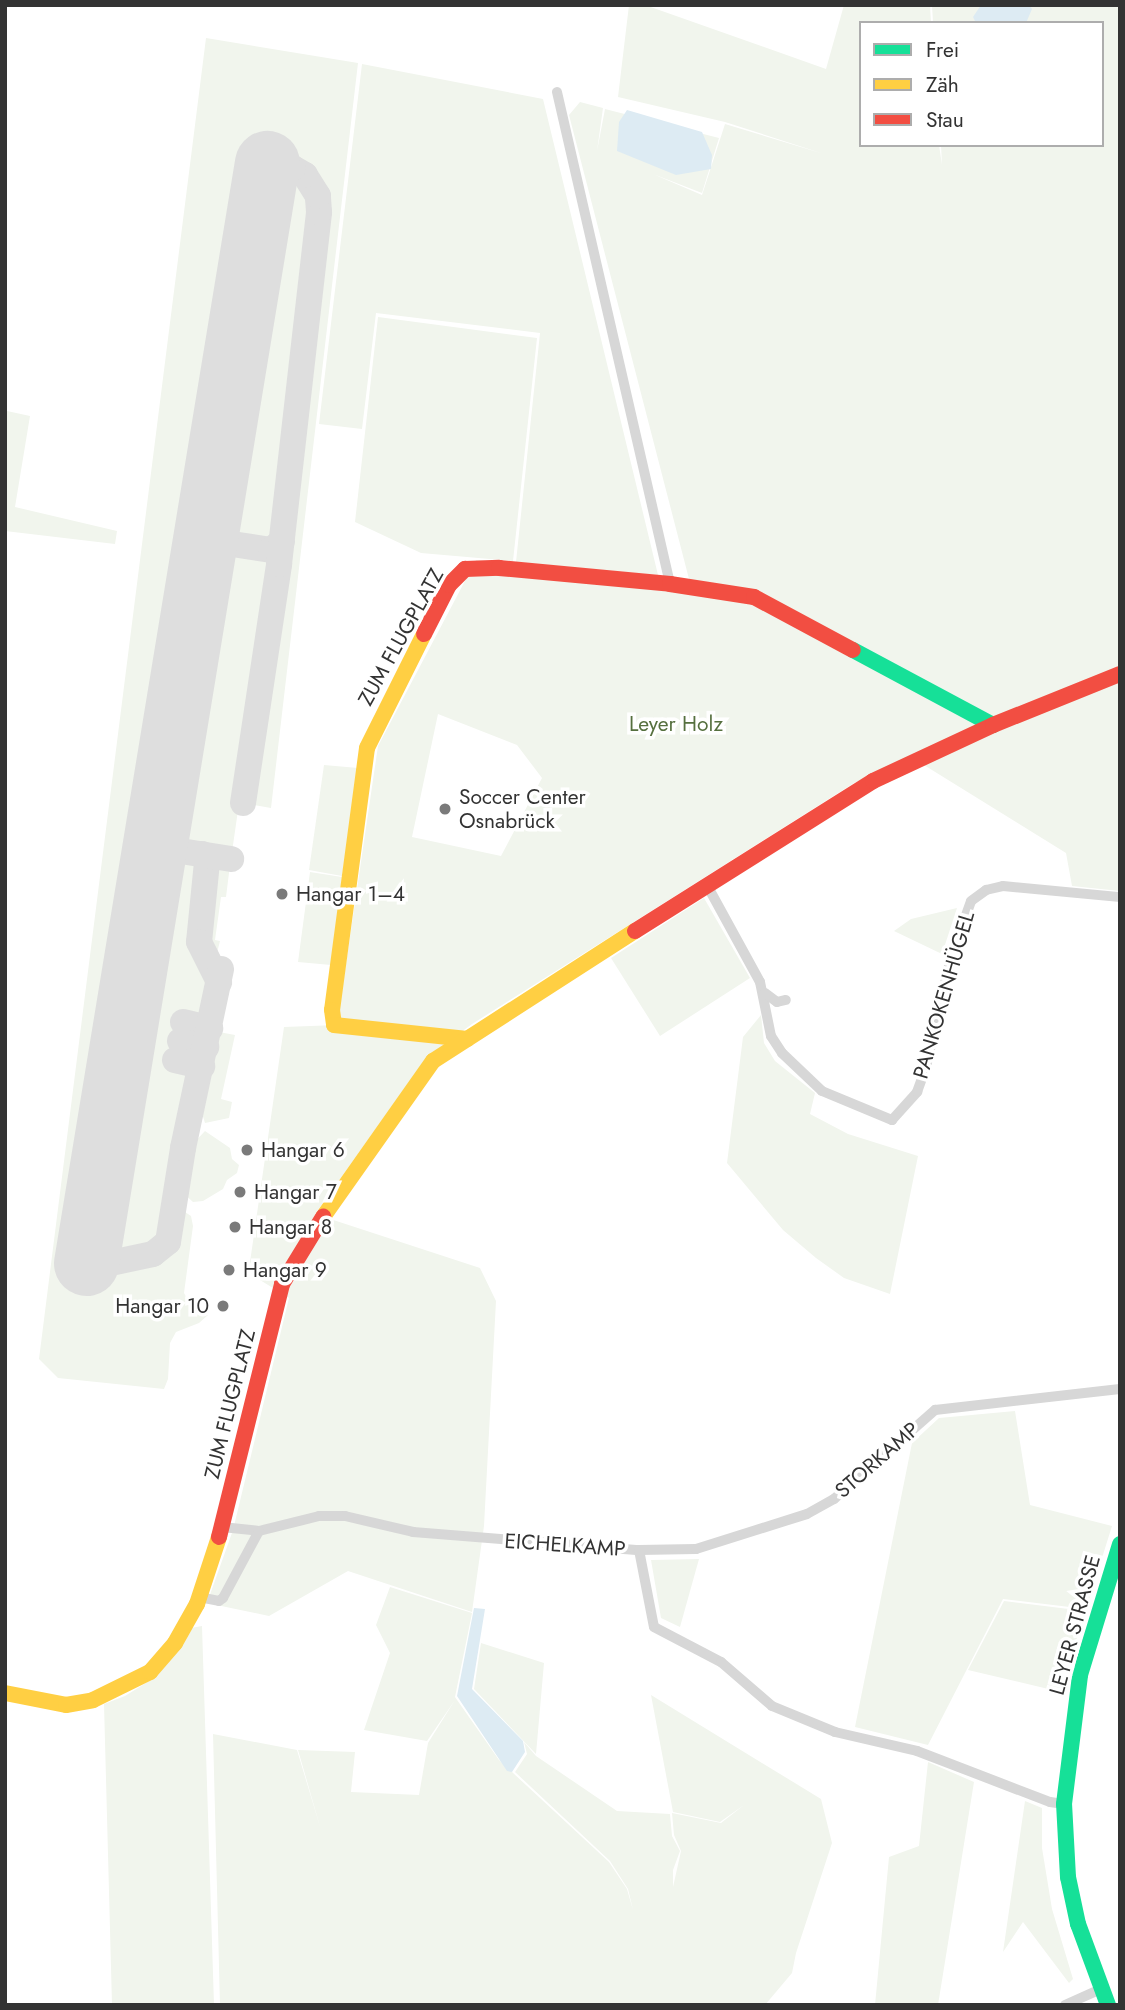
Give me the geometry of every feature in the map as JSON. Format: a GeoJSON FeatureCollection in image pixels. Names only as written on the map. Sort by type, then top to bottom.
{"type":"FeatureCollection","features":[{"type":"Feature","properties":{"kind":"street"},"geometry":{"type":"LineString","coordinates":[[557,92],[670,584]]}},
{"type":"Feature","properties":{"kind":"street","name":"ZUM FLUGPLATZ"},"geometry":{"type":"LineString","coordinates":[[467,1039],[334,1025],[332,1010],[367,748],[376,725],[449,585],[465,569],[499,569],[670,584],[754,597],[993,725]]}},
{"type":"Feature","properties":{"kind":"street","name":"ZUM FLUGPLATZ"},"geometry":{"type":"LineString","coordinates":[[5,1693],[39,1702],[66,1705],[93,1700],[150,1672],[175,1643],[199,1597],[222,1527],[282,1284],[312,1233],[433,1061],[708,887],[836,801],[993,725],[1120,674]]}},
{"type":"Feature","properties":{"kind":"street","name":"PANKOKENHÜGEL"},"geometry":{"type":"LineString","coordinates":[[708,887],[763,991],[771,1036],[793,1064],[822,1091],[892,1119],[917,1092],[926,1067],[951,957],[971,901],[986,890],[1003,886],[1120,897]]}},
{"type":"Feature","properties":{"kind":"street"},"geometry":{"type":"LineString","coordinates":[[763,991],[768,999],[777,1002],[786,1000]]}},
{"type":"Feature","properties":{"kind":"street","name":"STORKAMP"},"geometry":{"type":"LineString","coordinates":[[639,1550],[696,1549],[807,1514],[834,1499],[935,1410],[1120,1389]]}},
{"type":"Feature","properties":{"kind":"street","name":"EICHELKAMP"},"geometry":{"type":"LineString","coordinates":[[222,1527],[259,1531],[319,1516],[345,1516],[413,1532],[639,1550],[654,1627],[721,1662],[772,1706],[835,1732],[917,1751],[1050,1802],[1064,1804]]}},
{"type":"Feature","properties":{"kind":"street"},"geometry":{"type":"LineString","coordinates":[[199,1597],[219,1601],[259,1531]]}},
{"type":"Feature","properties":{"kind":"street","name":"LEYER STRASSE"},"geometry":{"type":"LineString","coordinates":[[1108,2005],[1079,1924],[1068,1877],[1064,1804],[1069,1744],[1080,1675],[1120,1544]]}},
{"type":"Feature","properties":{"kind":"street"},"geometry":{"type":"LineString","coordinates":[[1065,2005],[1101,1989]]}},
{"type":"Feature","properties":{"kind":"green space","name":"Leyer Holz"},"geometry":{"type":"Polygon","coordinates":[[[629,5],[645,5],[826,69],[844,5],[930,5],[931,21],[859,21],[859,147],[939,147],[942,165],[941,147],[1104,147],[1104,21],[933,21],[932,5],[1120,5],[1120,891],[1072,886],[1066,853],[911,757],[854,783],[472,1024],[426,1058],[315,1214],[480,1268],[496,1301],[484,1526],[472,1612],[348,1571],[269,1616],[207,1603],[233,1530],[289,1298],[260,1280],[250,1262],[284,1027],[337,1025],[378,746],[476,560],[689,579],[569,115],[580,102],[603,108],[597,151],[605,109],[719,138],[702,193],[653,174],[702,195],[725,124],[824,154],[725,122],[618,97],[629,5]],[[438,714],[412,837],[501,856],[542,778],[517,745],[438,714]]]}},
{"type":"Feature","properties":{"kind":"green space"},"geometry":{"type":"Polygon","coordinates":[[[206,38],[358,63],[271,808],[248,804],[287,553],[325,202],[319,183],[288,154],[256,147],[69,1280],[100,1287],[109,1270],[115,1267],[156,1259],[165,1254],[173,1244],[179,1214],[185,1212],[191,1216],[193,1226],[184,1293],[190,1304],[205,1309],[208,1315],[199,1323],[176,1332],[170,1343],[168,1379],[164,1389],[58,1378],[39,1359],[206,38]]]}},
{"type":"Feature","properties":{"kind":"green space"},"geometry":{"type":"Polygon","coordinates":[[[362,64],[543,99],[658,575],[516,562],[540,333],[376,313],[362,429],[319,424],[362,64]]]}},
{"type":"Feature","properties":{"kind":"green space"},"geometry":{"type":"Polygon","coordinates":[[[284,178],[298,178],[306,183],[313,197],[315,212],[277,538],[267,540],[266,544],[224,537],[220,533],[278,182],[284,178]]]}},
{"type":"Feature","properties":{"kind":"green space"},"geometry":{"type":"Polygon","coordinates":[[[378,317],[537,338],[513,561],[421,553],[355,522],[378,317]]]}},
{"type":"Feature","properties":{"kind":"green space"},"geometry":{"type":"Polygon","coordinates":[[[7,411],[30,416],[15,507],[117,531],[115,544],[5,531],[7,411]]]}},
{"type":"Feature","properties":{"kind":"green space"},"geometry":{"type":"Polygon","coordinates":[[[222,548],[263,556],[270,564],[272,574],[232,852],[169,841],[217,550],[222,548]]]}},
{"type":"Feature","properties":{"kind":"green space"},"geometry":{"type":"Polygon","coordinates":[[[324,765],[358,768],[342,876],[309,870],[324,765]]]}},
{"type":"Feature","properties":{"kind":"green space"},"geometry":{"type":"Polygon","coordinates":[[[169,855],[197,860],[200,866],[195,942],[213,982],[186,1112],[181,1114],[172,1154],[176,1156],[162,1239],[150,1249],[107,1258],[102,1253],[169,855]]]}},
{"type":"Feature","properties":{"kind":"green space"},"geometry":{"type":"Polygon","coordinates":[[[216,863],[230,865],[226,897],[221,897],[215,940],[220,941],[215,961],[206,949],[202,931],[210,876],[216,863]]]}},
{"type":"Feature","properties":{"kind":"green space"},"geometry":{"type":"Polygon","coordinates":[[[310,872],[342,877],[331,965],[298,962],[310,872]]]}},
{"type":"Feature","properties":{"kind":"green space"},"geometry":{"type":"Polygon","coordinates":[[[704,898],[750,978],[660,1036],[611,958],[704,898]]]}},
{"type":"Feature","properties":{"kind":"green space"},"geometry":{"type":"Polygon","coordinates":[[[957,908],[942,954],[894,931],[911,919],[957,908]]]}},
{"type":"Feature","properties":{"kind":"green space"},"geometry":{"type":"Polygon","coordinates":[[[761,1015],[764,1043],[775,1061],[815,1093],[810,1114],[848,1134],[918,1156],[890,1294],[844,1278],[816,1258],[783,1230],[727,1163],[743,1037],[761,1015]]]}},
{"type":"Feature","properties":{"kind":"green space"},"geometry":{"type":"Polygon","coordinates":[[[219,1032],[235,1035],[221,1099],[232,1102],[229,1118],[205,1123],[199,1104],[214,1035],[219,1032]]]}},
{"type":"Feature","properties":{"kind":"green space"},"geometry":{"type":"Polygon","coordinates":[[[205,1131],[230,1148],[232,1159],[239,1165],[237,1173],[227,1180],[223,1189],[203,1201],[193,1202],[182,1192],[189,1148],[205,1131]]]}},
{"type":"Feature","properties":{"kind":"green space"},"geometry":{"type":"Polygon","coordinates":[[[1015,1411],[1030,1505],[1112,1526],[1086,1609],[1003,1599],[928,1745],[855,1727],[912,1443],[939,1418],[1015,1411]]]}},
{"type":"Feature","properties":{"kind":"green space"},"geometry":{"type":"Polygon","coordinates":[[[699,1559],[680,1627],[661,1618],[651,1560],[699,1559]]]}},
{"type":"Feature","properties":{"kind":"green space"},"geometry":{"type":"Polygon","coordinates":[[[390,1587],[472,1613],[455,1697],[499,1760],[609,1862],[627,1889],[633,1910],[628,1889],[610,1861],[515,1772],[527,1754],[524,1742],[536,1756],[617,1811],[670,1814],[672,1836],[680,1851],[673,1870],[673,1887],[681,1851],[674,1835],[672,1813],[721,1823],[744,1805],[720,1822],[673,1812],[651,1695],[821,1799],[832,1843],[792,1973],[765,2005],[220,2005],[213,1734],[297,1750],[321,1830],[298,1750],[355,1752],[351,1792],[419,1795],[428,1743],[455,1700],[427,1741],[364,1730],[390,1653],[376,1625],[390,1587]]]}},
{"type":"Feature","properties":{"kind":"green space"},"geometry":{"type":"Polygon","coordinates":[[[1004,1601],[1085,1611],[1061,1692],[968,1670],[1004,1601]]]}},
{"type":"Feature","properties":{"kind":"green space"},"geometry":{"type":"Polygon","coordinates":[[[202,1626],[214,2005],[112,2005],[104,1704],[125,1696],[154,1678],[191,1628],[202,1626]]]}},
{"type":"Feature","properties":{"kind":"green space"},"geometry":{"type":"Polygon","coordinates":[[[481,1643],[544,1663],[536,1754],[474,1689],[481,1643]]]}},
{"type":"Feature","properties":{"kind":"green space"},"geometry":{"type":"Polygon","coordinates":[[[928,1762],[974,1782],[938,2005],[875,2005],[889,1857],[919,1846],[928,1762]]]}},
{"type":"Feature","properties":{"kind":"green space"},"geometry":{"type":"Polygon","coordinates":[[[1025,1801],[1042,1808],[1042,1848],[1052,1909],[1073,1979],[1069,1983],[1023,1922],[1003,1952],[1025,1801]]]}},
{"type":"Feature","properties":{"kind":"shaded area"},"geometry":{"type":"Polygon","coordinates":[[[981,5],[1029,5],[1032,9],[1027,21],[975,21],[973,17],[981,5]]]}},
{"type":"Feature","properties":{"kind":"shaded area"},"geometry":{"type":"Polygon","coordinates":[[[627,110],[702,132],[712,155],[711,169],[676,175],[617,151],[619,122],[627,110]]]}},
{"type":"Feature","properties":{"kind":"shaded area"},"geometry":{"type":"Polygon","coordinates":[[[474,1608],[485,1609],[472,1689],[523,1741],[525,1752],[512,1772],[507,1771],[457,1696],[474,1608]]]}},
{"type":"Feature","properties":{"kind":"taxiway"},"geometry":{"type":"LineString","coordinates":[[243,803],[279,564],[319,212],[318,196],[305,175],[293,168],[267,163]]}},
{"type":"Feature","properties":{"kind":"taxiway"},"geometry":{"type":"LineString","coordinates":[[208,524],[211,536],[219,542],[271,550],[282,541]]}},
{"type":"Feature","properties":{"kind":"taxiway"},"geometry":{"type":"LineString","coordinates":[[158,825],[159,840],[168,849]]}},
{"type":"Feature","properties":{"kind":"taxiway"},"geometry":{"type":"LineString","coordinates":[[151,866],[157,854],[168,849],[231,859]]}},
{"type":"Feature","properties":{"kind":"taxiway"},"geometry":{"type":"LineString","coordinates":[[202,854],[207,862],[199,942],[219,982]]}},
{"type":"Feature","properties":{"kind":"taxiway"},"geometry":{"type":"LineString","coordinates":[[86,1263],[106,1264],[153,1254],[168,1242],[183,1148],[221,969]]}},
{"type":"Feature","properties":{"kind":"taxiway"},"geometry":{"type":"LineString","coordinates":[[183,1022],[210,1028]]}},
{"type":"Feature","properties":{"kind":"taxiway"},"geometry":{"type":"LineString","coordinates":[[180,1041],[206,1047]]}},
{"type":"Feature","properties":{"kind":"taxiway"},"geometry":{"type":"LineString","coordinates":[[175,1060],[202,1066]]}},
{"type":"Feature","properties":{"kind":"runway"},"geometry":{"type":"LineString","coordinates":[[86,1263],[267,163]]}},
{"type":"Feature","properties":{"kind":"traffic: fast"},"geometry":{"type":"LineString","coordinates":[[853,650],[993,725]]}},
{"type":"Feature","properties":{"kind":"traffic: fast"},"geometry":{"type":"LineString","coordinates":[[1108,2005],[1078,1924],[1068,1877],[1064,1804],[1080,1675],[1120,1544]]}},
{"type":"Feature","properties":{"kind":"traffic: slow"},"geometry":{"type":"LineString","coordinates":[[424,634],[367,748],[332,1010],[334,1025],[467,1039]]}},
{"type":"Feature","properties":{"kind":"traffic: slow"},"geometry":{"type":"LineString","coordinates":[[323,1217],[433,1061],[635,931]]}},
{"type":"Feature","properties":{"kind":"traffic: slow"},"geometry":{"type":"LineString","coordinates":[[5,1693],[66,1705],[93,1700],[150,1672],[175,1643],[197,1604],[219,1537]]}},
{"type":"Feature","properties":{"kind":"traffic: jam"},"geometry":{"type":"LineString","coordinates":[[424,634],[449,585],[465,569],[499,568],[670,584],[754,597],[853,650]]}},
{"type":"Feature","properties":{"kind":"traffic: jam"},"geometry":{"type":"LineString","coordinates":[[635,931],[873,781],[993,725],[1120,674]]}},
{"type":"Feature","properties":{"kind":"traffic: jam"},"geometry":{"type":"LineString","coordinates":[[219,1537],[282,1284],[323,1217]]}},
{"type":"Feature","properties":{"kind":"place","name":"Soccer Center Osnabrück"},"geometry":{"type":"Point","coordinates":[445,809]}},
{"type":"Feature","properties":{"kind":"place","name":"Hangar 1–4"},"geometry":{"type":"Point","coordinates":[282,894]}},
{"type":"Feature","properties":{"kind":"place","name":"Hangar 6"},"geometry":{"type":"Point","coordinates":[247,1150]}},
{"type":"Feature","properties":{"kind":"place","name":"Hangar 7"},"geometry":{"type":"Point","coordinates":[240,1192]}},
{"type":"Feature","properties":{"kind":"place","name":"Hangar 8"},"geometry":{"type":"Point","coordinates":[235,1227]}},
{"type":"Feature","properties":{"kind":"place","name":"Hangar 9"},"geometry":{"type":"Point","coordinates":[229,1270]}},
{"type":"Feature","properties":{"kind":"place","name":"Hangar 10"},"geometry":{"type":"Point","coordinates":[223,1306]}}]}
